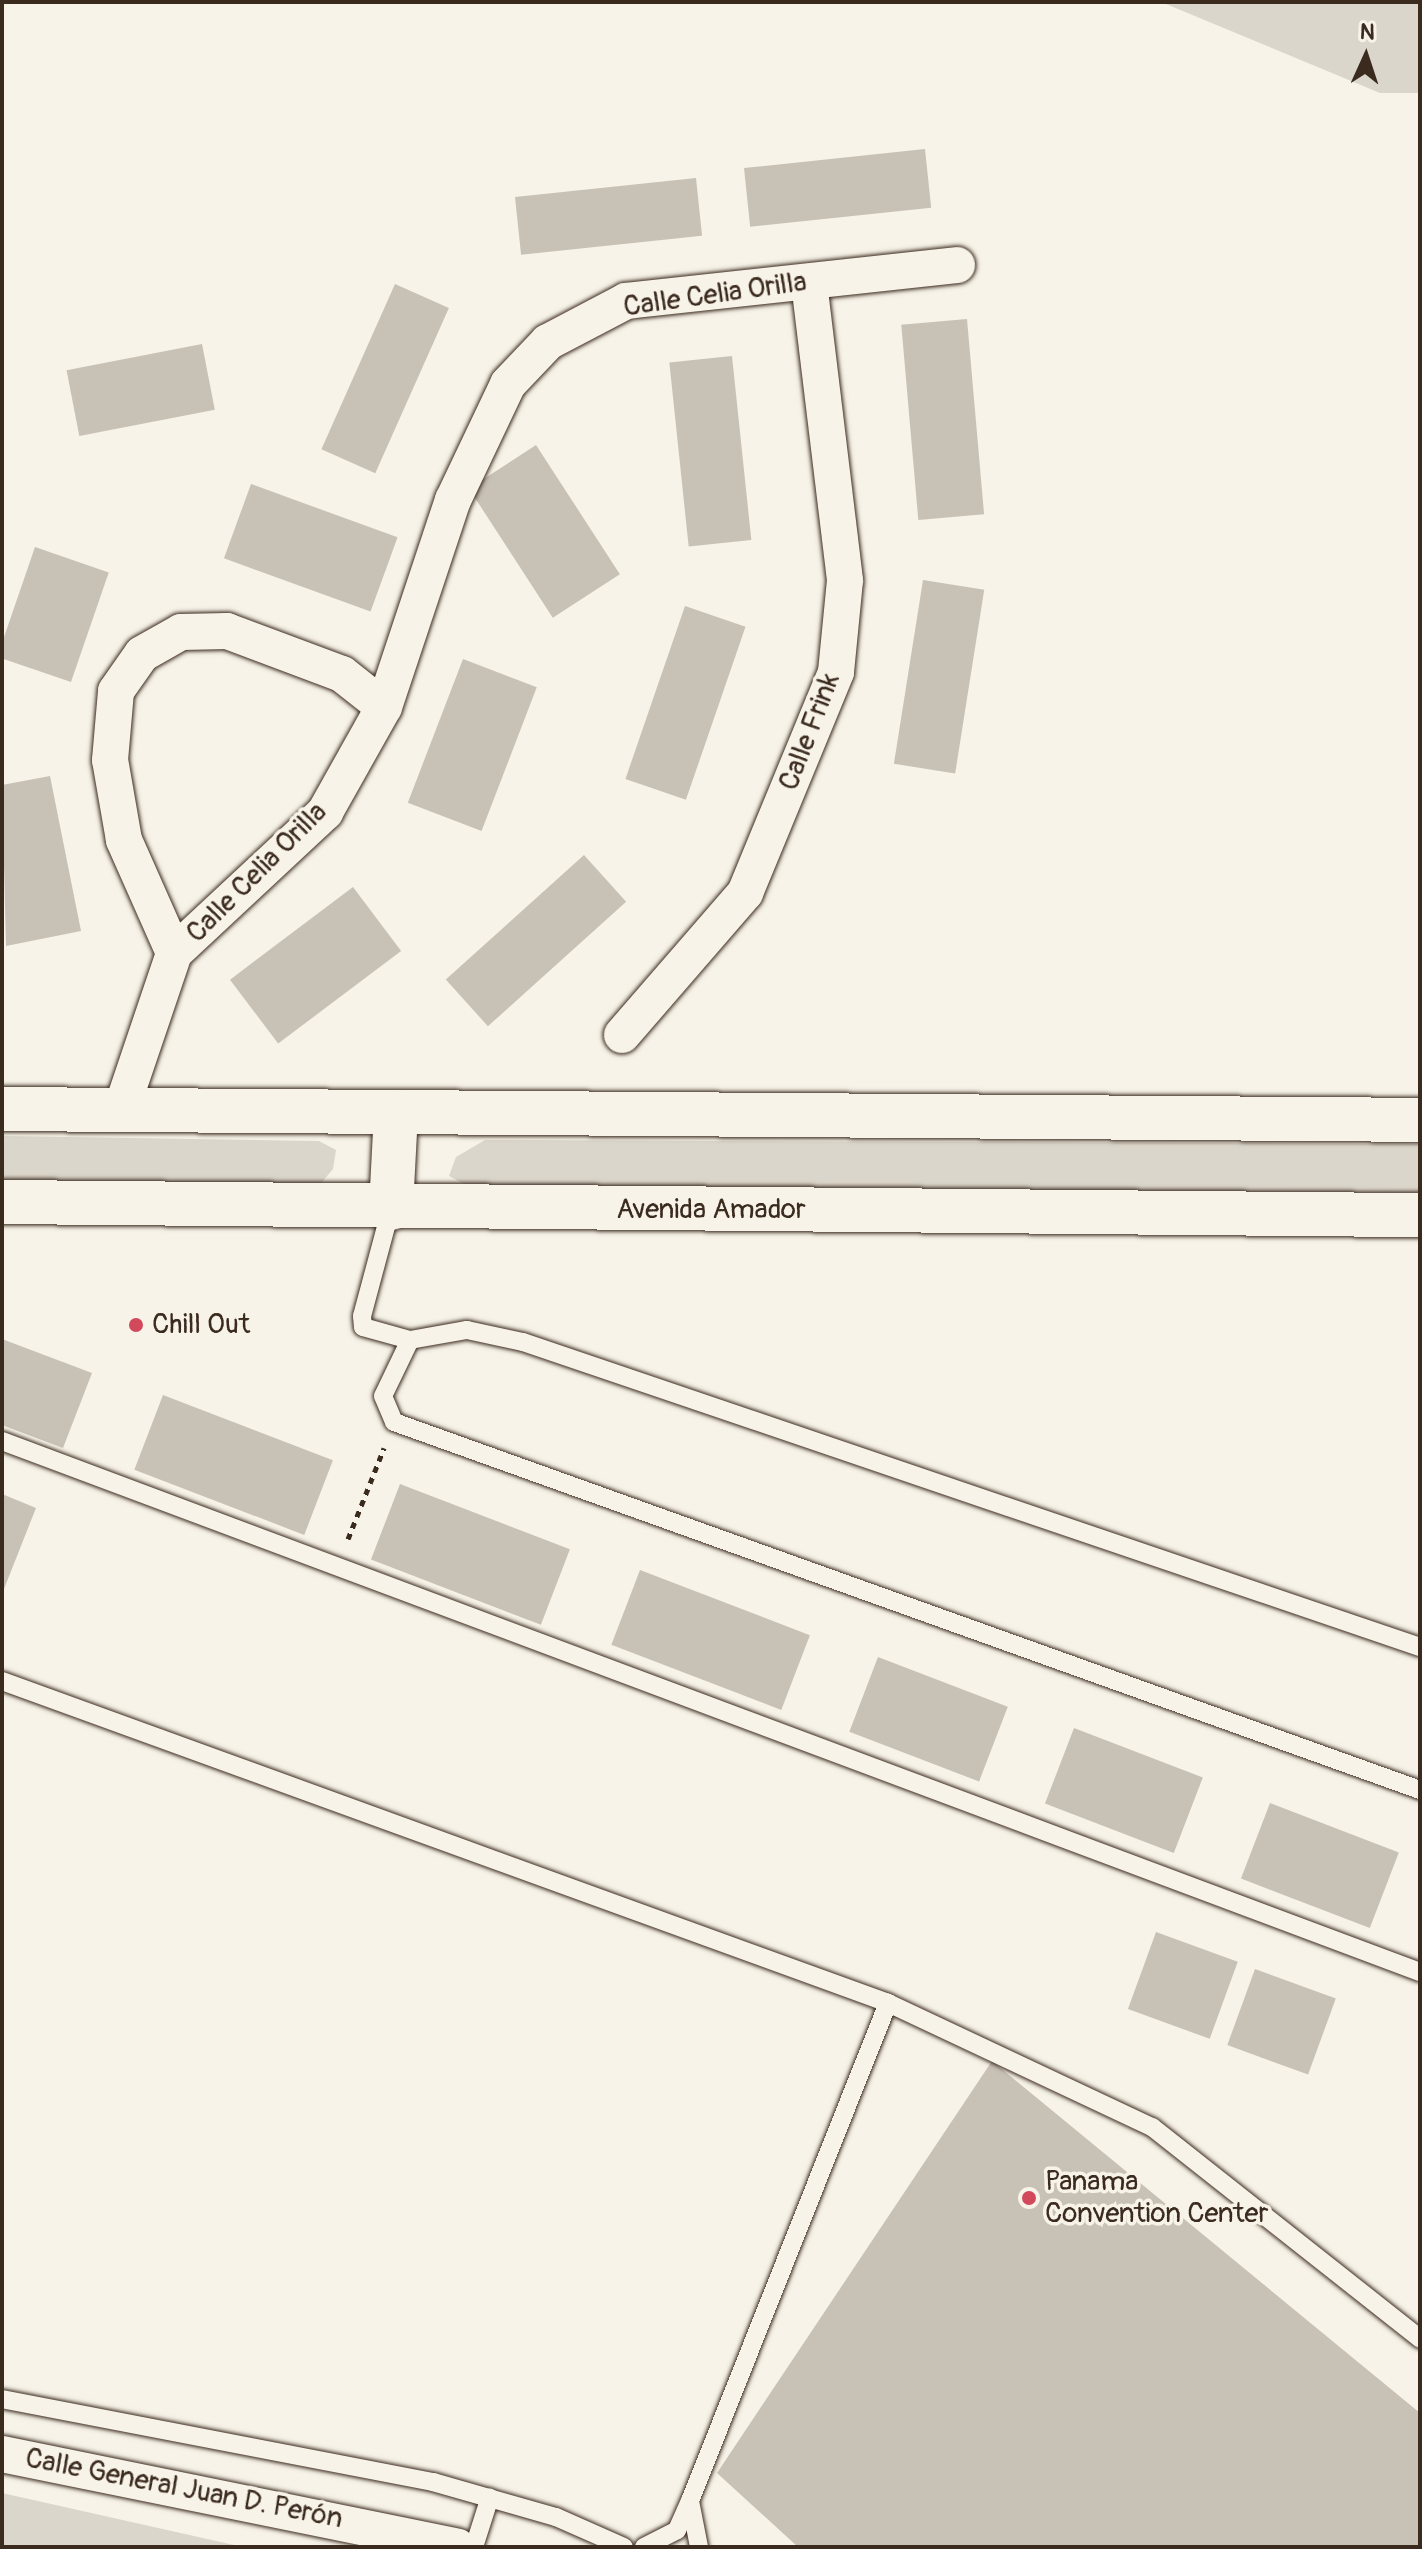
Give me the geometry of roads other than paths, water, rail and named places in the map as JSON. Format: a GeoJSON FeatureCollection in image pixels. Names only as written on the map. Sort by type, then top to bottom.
{"type":"FeatureCollection","features":[{"type":"Feature","properties":{"kind":"main road"},"geometry":{"type":"LineString","coordinates":[[2,1109],[1420,1120]]}},
{"type":"Feature","properties":{"kind":"main road"},"geometry":{"type":"LineString","coordinates":[[391,1208],[396,1113]]}},
{"type":"Feature","properties":{"kind":"main road","name":"Avenida Amador"},"geometry":{"type":"LineString","coordinates":[[2,1202],[391,1208],[1420,1215]]}},
{"type":"Feature","properties":{"kind":"street","name":"Calle Celia Orilla"},"geometry":{"type":"LineString","coordinates":[[121,1110],[174,953],[325,812],[384,707],[453,500],[508,384],[548,342],[626,301],[957,265]]}},
{"type":"Feature","properties":{"kind":"street","name":"Calle Frink"},"geometry":{"type":"LineString","coordinates":[[622,1035],[745,893],[836,672],[845,580],[809,282]]}},
{"type":"Feature","properties":{"kind":"street","name":"Calle Celia Orilla"},"geometry":{"type":"LineString","coordinates":[[174,953],[124,840],[110,760],[116,691],[142,654],[181,632],[227,631],[342,674],[384,707]]}},
{"type":"Feature","properties":{"kind":"street","name":"Calle General Juan D. Perón"},"geometry":{"type":"LineString","coordinates":[[2,2454],[458,2547]]}},
{"type":"Feature","properties":{"kind":"lane"},"geometry":{"type":"LineString","coordinates":[[391,1208],[363,1327],[410,1340],[467,1330],[523,1342],[1420,1647]]}},
{"type":"Feature","properties":{"kind":"lane"},"geometry":{"type":"LineString","coordinates":[[410,1340],[383,1396],[394,1422],[1420,1790]]}},
{"type":"Feature","properties":{"kind":"lane"},"geometry":{"type":"LineString","coordinates":[[2,1441],[1420,1972]]}},
{"type":"Feature","properties":{"kind":"lane"},"geometry":{"type":"LineString","coordinates":[[2,1681],[888,2003],[1152,2127],[1417,2333]]}},
{"type":"Feature","properties":{"kind":"lane"},"geometry":{"type":"LineString","coordinates":[[644,2547],[677,2530],[888,2003]]}},
{"type":"Feature","properties":{"kind":"lane"},"geometry":{"type":"LineString","coordinates":[[2,2399],[317,2455],[490,2497],[624,2547]]}},
{"type":"Feature","properties":{"kind":"lane"},"geometry":{"type":"LineString","coordinates":[[474,2547],[490,2497]]}},
{"type":"Feature","properties":{"kind":"lane"},"geometry":{"type":"LineString","coordinates":[[690,2501],[699,2547]]}},
{"type":"Feature","properties":{"kind":"place","name":"Chill Out"},"geometry":{"type":"Point","coordinates":[136,1325]}},
{"type":"Feature","properties":{"kind":"place","name":"Panama Convention Center"},"geometry":{"type":"Point","coordinates":[1029,2198]}}]}
